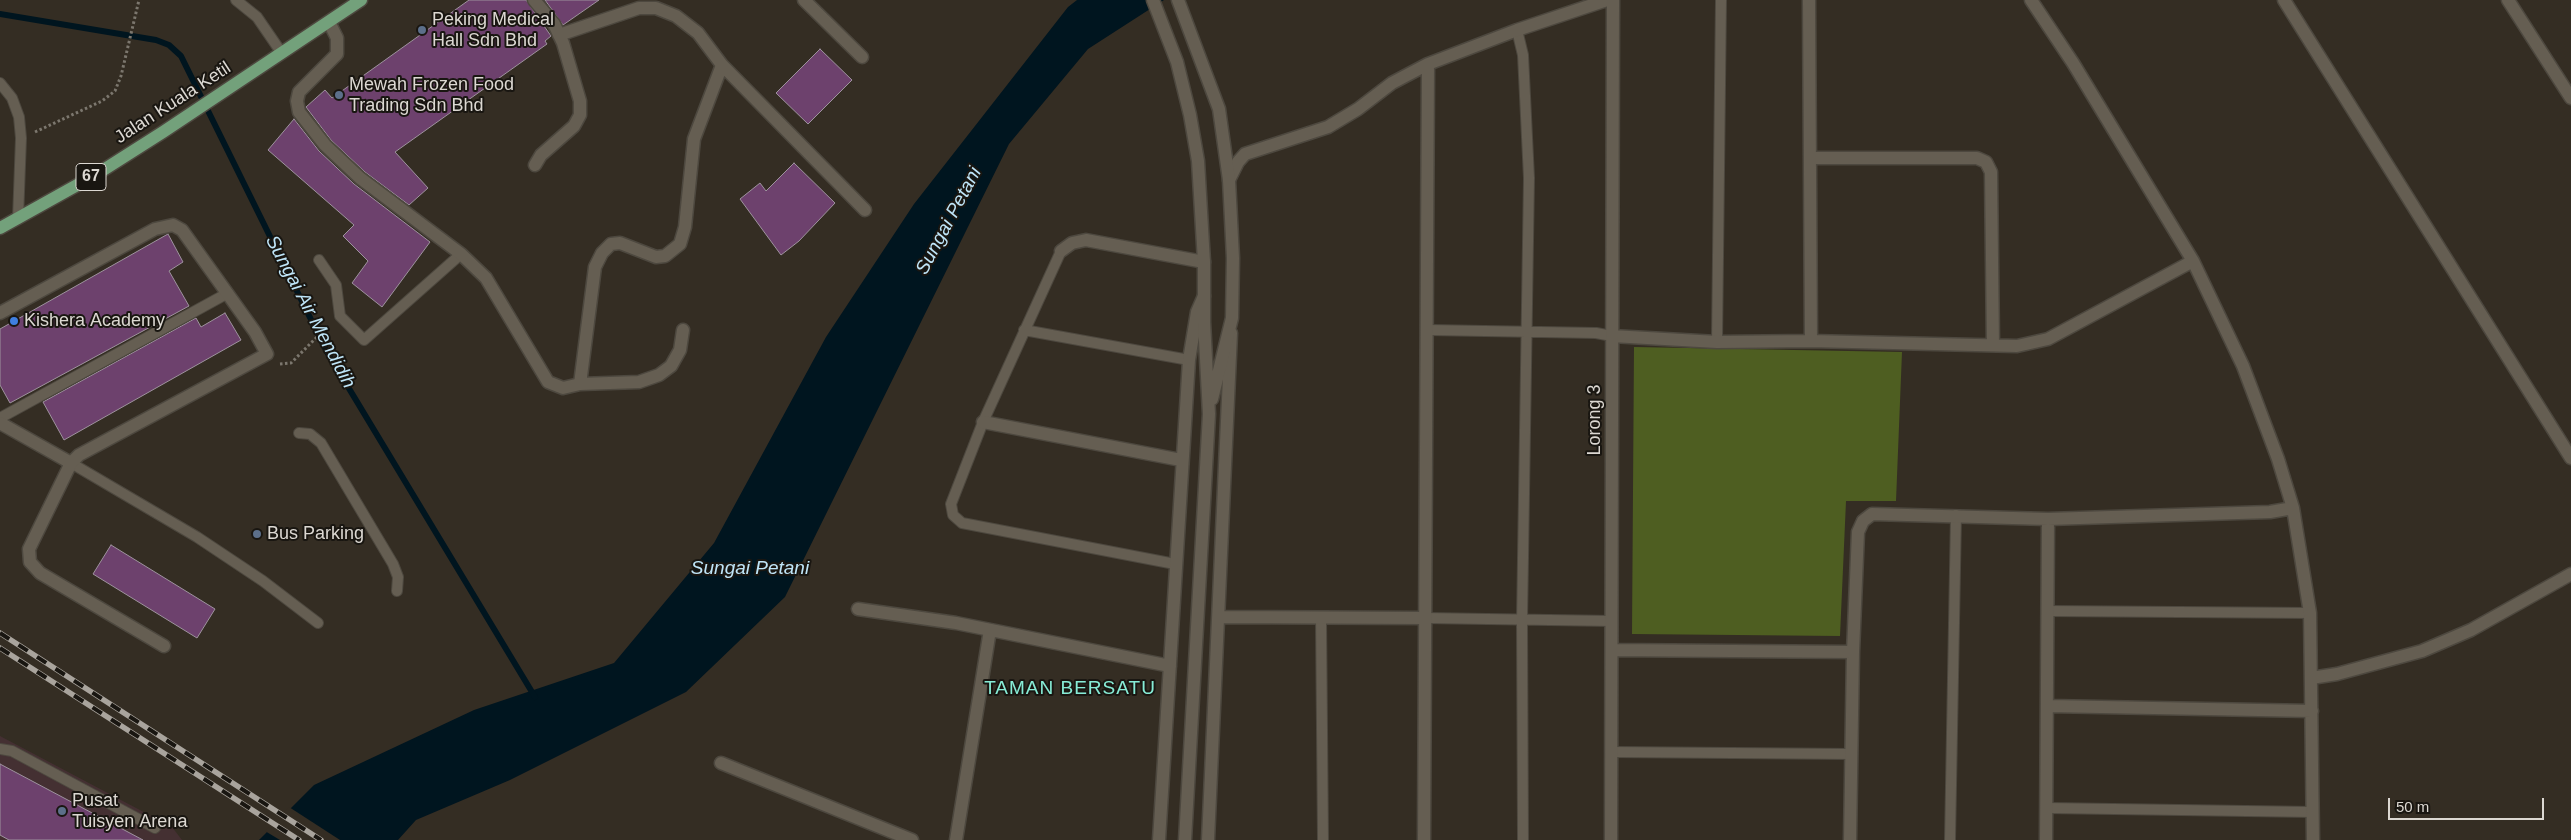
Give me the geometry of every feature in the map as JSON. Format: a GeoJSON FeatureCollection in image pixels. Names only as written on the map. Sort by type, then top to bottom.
{"type":"FeatureCollection","features":[{"type":"Feature","properties":{"kind":"main road","name":"Jalan Kuala Ketil"},"geometry":{"type":"LineString","coordinates":[[0,228],[163,132],[361,0]]}},
{"type":"Feature","properties":{"kind":"street"},"geometry":{"type":"LineString","coordinates":[[534,0],[554,24],[560,35],[580,101],[580,115],[574,126],[540,155],[535,165]]}},
{"type":"Feature","properties":{"kind":"street"},"geometry":{"type":"LineString","coordinates":[[804,0],[862,57]]}},
{"type":"Feature","properties":{"kind":"street"},"geometry":{"type":"LineString","coordinates":[[1153,0],[1177,62],[1198,161],[1204,262],[1204,322],[1209,414],[1185,840]]}},
{"type":"Feature","properties":{"kind":"street"},"geometry":{"type":"LineString","coordinates":[[1178,0],[1219,109],[1229,180],[1233,258],[1232,318],[1208,840]]}},
{"type":"Feature","properties":{"kind":"street"},"geometry":{"type":"LineString","coordinates":[[1229,180],[1238,162],[1245,154],[1328,127],[1358,109],[1392,83],[1428,64],[1517,30],[1607,0]]}},
{"type":"Feature","properties":{"kind":"street","name":"Lorong 3"},"geometry":{"type":"LineString","coordinates":[[1611,840],[1613,0]]}},
{"type":"Feature","properties":{"kind":"street"},"geometry":{"type":"LineString","coordinates":[[1809,0],[1811,341]]}},
{"type":"Feature","properties":{"kind":"street"},"geometry":{"type":"LineString","coordinates":[[2031,0],[2073,63],[2193,260],[2243,366],[2278,459],[2293,508],[2310,613],[2313,840]]}},
{"type":"Feature","properties":{"kind":"street"},"geometry":{"type":"LineString","coordinates":[[2284,0],[2571,458]]}},
{"type":"Feature","properties":{"kind":"street"},"geometry":{"type":"LineString","coordinates":[[2508,0],[2571,98]]}},
{"type":"Feature","properties":{"kind":"street"},"geometry":{"type":"LineString","coordinates":[[560,35],[638,8],[656,8],[676,16],[698,33],[722,66],[866,210]]}},
{"type":"Feature","properties":{"kind":"street"},"geometry":{"type":"LineString","coordinates":[[329,22],[337,38],[339,46],[337,54],[333,61],[299,92],[296,101],[299,112],[325,145],[360,178],[461,254],[486,278],[548,382],[563,388],[580,384],[639,382],[659,375],[671,366],[680,350],[683,330]]}},
{"type":"Feature","properties":{"kind":"street"},"geometry":{"type":"LineString","coordinates":[[1424,840],[1428,64]]}},
{"type":"Feature","properties":{"kind":"street"},"geometry":{"type":"LineString","coordinates":[[580,384],[595,267],[602,254],[611,244],[620,243],[656,257],[665,256],[680,244],[685,227],[694,140],[722,66]]}},
{"type":"Feature","properties":{"kind":"street"},"geometry":{"type":"LineString","coordinates":[[1811,158],[1977,158],[1986,162],[1991,172],[1993,345]]}},
{"type":"Feature","properties":{"kind":"street"},"geometry":{"type":"LineString","coordinates":[[0,313],[155,229],[173,225],[182,230],[228,293],[267,354],[88,449],[71,463],[29,550],[30,562],[40,573],[164,646]]}},
{"type":"Feature","properties":{"kind":"street"},"geometry":{"type":"LineString","coordinates":[[1061,251],[1072,243],[1086,240],[1204,262]]}},
{"type":"Feature","properties":{"kind":"street"},"geometry":{"type":"LineString","coordinates":[[1612,336],[1717,342],[1811,341],[2017,346],[2048,339],[2193,260]]}},
{"type":"Feature","properties":{"kind":"street"},"geometry":{"type":"LineString","coordinates":[[1159,840],[1189,360],[1197,312],[1205,294]]}},
{"type":"Feature","properties":{"kind":"street"},"geometry":{"type":"LineString","coordinates":[[1209,414],[1232,318]]}},
{"type":"Feature","properties":{"kind":"street"},"geometry":{"type":"LineString","coordinates":[[983,422],[1182,460]]}},
{"type":"Feature","properties":{"kind":"street"},"geometry":{"type":"LineString","coordinates":[[0,423],[71,463]]}},
{"type":"Feature","properties":{"kind":"street"},"geometry":{"type":"LineString","coordinates":[[1850,840],[1853,652],[1858,532],[1863,521],[1872,514],[2048,519],[2270,512],[2293,508]]}},
{"type":"Feature","properties":{"kind":"street"},"geometry":{"type":"LineString","coordinates":[[2046,840],[2048,519]]}},
{"type":"Feature","properties":{"kind":"street"},"geometry":{"type":"LineString","coordinates":[[2311,678],[2377,664],[2422,651],[2471,630],[2571,574]]}},
{"type":"Feature","properties":{"kind":"street"},"geometry":{"type":"LineString","coordinates":[[858,609],[990,630],[1170,666]]}},
{"type":"Feature","properties":{"kind":"street"},"geometry":{"type":"LineString","coordinates":[[1219,616],[1425,618]]}},
{"type":"Feature","properties":{"kind":"street"},"geometry":{"type":"LineString","coordinates":[[956,840],[990,630]]}},
{"type":"Feature","properties":{"kind":"street"},"geometry":{"type":"LineString","coordinates":[[1612,650],[1853,652]]}},
{"type":"Feature","properties":{"kind":"street"},"geometry":{"type":"LineString","coordinates":[[2048,706],[2312,711]]}},
{"type":"Feature","properties":{"kind":"street"},"geometry":{"type":"LineString","coordinates":[[721,763],[912,840]]}},
{"type":"Feature","properties":{"kind":"lane"},"geometry":{"type":"LineString","coordinates":[[236,0],[257,16],[281,52]]}},
{"type":"Feature","properties":{"kind":"lane"},"geometry":{"type":"LineString","coordinates":[[1717,342],[1721,0]]}},
{"type":"Feature","properties":{"kind":"lane"},"geometry":{"type":"LineString","coordinates":[[1517,30],[1523,55],[1529,178],[1522,621],[1523,840]]}},
{"type":"Feature","properties":{"kind":"lane"},"geometry":{"type":"LineString","coordinates":[[0,83],[12,98],[19,117],[21,138],[18,219]]}},
{"type":"Feature","properties":{"kind":"lane"},"geometry":{"type":"LineString","coordinates":[[1061,251],[983,422],[951,504],[953,515],[962,523],[1175,564]]}},
{"type":"Feature","properties":{"kind":"lane"},"geometry":{"type":"LineString","coordinates":[[320,260],[336,285],[340,316],[364,340],[461,254]]}},
{"type":"Feature","properties":{"kind":"lane"},"geometry":{"type":"LineString","coordinates":[[0,418],[228,293]]}},
{"type":"Feature","properties":{"kind":"lane"},"geometry":{"type":"LineString","coordinates":[[1024,330],[1189,360]]}},
{"type":"Feature","properties":{"kind":"lane"},"geometry":{"type":"LineString","coordinates":[[1428,330],[1596,333],[1612,336]]}},
{"type":"Feature","properties":{"kind":"lane"},"geometry":{"type":"LineString","coordinates":[[299,433],[310,434],[321,443],[392,564],[398,577],[397,591]]}},
{"type":"Feature","properties":{"kind":"lane"},"geometry":{"type":"LineString","coordinates":[[71,463],[197,537],[263,581],[318,623]]}},
{"type":"Feature","properties":{"kind":"lane"},"geometry":{"type":"LineString","coordinates":[[1950,840],[1956,515]]}},
{"type":"Feature","properties":{"kind":"lane"},"geometry":{"type":"LineString","coordinates":[[2048,611],[2310,613]]}},
{"type":"Feature","properties":{"kind":"lane"},"geometry":{"type":"LineString","coordinates":[[1321,617],[1323,840]]}},
{"type":"Feature","properties":{"kind":"lane"},"geometry":{"type":"LineString","coordinates":[[1425,618],[1612,621]]}},
{"type":"Feature","properties":{"kind":"lane"},"geometry":{"type":"LineString","coordinates":[[0,749],[12,751],[155,828]]}},
{"type":"Feature","properties":{"kind":"lane"},"geometry":{"type":"LineString","coordinates":[[1612,752],[1852,754]]}},
{"type":"Feature","properties":{"kind":"lane"},"geometry":{"type":"LineString","coordinates":[[2047,808],[2313,812]]}},
{"type":"Feature","properties":{"kind":"path"},"geometry":{"type":"LineString","coordinates":[[21,138],[102,101],[115,91],[121,76],[138,1]]}},
{"type":"Feature","properties":{"kind":"path"},"geometry":{"type":"LineString","coordinates":[[291,363],[331,324]]}},
{"type":"Feature","properties":{"kind":"shaded area"},"geometry":{"type":"Polygon","coordinates":[[[0,736],[172,827],[182,840],[0,840],[0,736]]]}},
{"type":"Feature","properties":{"kind":"green space"},"geometry":{"type":"Polygon","coordinates":[[[1634,347],[1902,352],[1896,501],[1846,501],[1840,636],[1632,634],[1634,347]]]}},
{"type":"Feature","properties":{"kind":"water","name":"Sungai Petani"},"geometry":{"type":"Polygon","coordinates":[[[1077,0],[1164,0],[1088,49],[1009,144],[785,597],[686,692],[510,780],[416,820],[398,840],[259,840],[314,785],[474,710],[614,663],[714,543],[826,337],[914,204],[1068,7],[1077,0]]]}},
{"type":"Feature","properties":{"kind":"pier"},"geometry":{"type":"Polygon","coordinates":[[[289,807],[340,840],[280,840],[265,831],[289,807]]]}},
{"type":"Feature","properties":{"kind":"building"},"geometry":{"type":"Polygon","coordinates":[[[469,0],[526,0],[551,36],[545,41],[547,44],[395,152],[428,188],[409,205],[365,172],[331,140],[306,107],[325,90],[332,98],[469,0]]]}},
{"type":"Feature","properties":{"kind":"building"},"geometry":{"type":"Polygon","coordinates":[[[545,0],[599,0],[563,25],[545,0]]]}},
{"type":"Feature","properties":{"kind":"building"},"geometry":{"type":"Polygon","coordinates":[[[820,49],[852,80],[808,124],[776,93],[820,49]]]}},
{"type":"Feature","properties":{"kind":"building"},"geometry":{"type":"Polygon","coordinates":[[[294,119],[319,151],[354,184],[430,242],[382,307],[352,283],[368,261],[343,236],[354,225],[268,150],[294,119]]]}},
{"type":"Feature","properties":{"kind":"building"},"geometry":{"type":"Polygon","coordinates":[[[794,163],[835,203],[799,241],[781,255],[740,199],[760,183],[766,191],[794,163]]]}},
{"type":"Feature","properties":{"kind":"building"},"geometry":{"type":"Polygon","coordinates":[[[168,234],[183,262],[169,271],[189,306],[10,403],[0,385],[0,329],[168,234]]]}},
{"type":"Feature","properties":{"kind":"building"},"geometry":{"type":"Polygon","coordinates":[[[225,313],[241,340],[64,440],[43,402],[196,318],[201,327],[225,313]]]}},
{"type":"Feature","properties":{"kind":"building"},"geometry":{"type":"Polygon","coordinates":[[[111,545],[215,609],[197,638],[93,574],[111,545]]]}},
{"type":"Feature","properties":{"kind":"building"},"geometry":{"type":"Polygon","coordinates":[[[0,764],[143,840],[9,840],[0,835],[0,764]]]}},
{"type":"Feature","properties":{"kind":"waterway","name":"Sungai Air Mendidih"},"geometry":{"type":"LineString","coordinates":[[0,14],[156,40],[169,45],[181,56],[327,352],[535,697]]}},
{"type":"Feature","properties":{"kind":"railway"},"geometry":{"type":"LineString","coordinates":[[0,633],[321,840]]}},
{"type":"Feature","properties":{"kind":"railway"},"geometry":{"type":"LineString","coordinates":[[0,648],[299,840]]}},
{"type":"Feature","properties":{"kind":"place","name":"Peking Medical Hall Sdn Bhd"},"geometry":{"type":"Point","coordinates":[422,30]}},
{"type":"Feature","properties":{"kind":"place","name":"Mewah Frozen Food Trading Sdn Bhd"},"geometry":{"type":"Point","coordinates":[339,95]}},
{"type":"Feature","properties":{"kind":"place","name":"Kishera Academy"},"geometry":{"type":"Point","coordinates":[14,321]}},
{"type":"Feature","properties":{"kind":"place","name":"Bus Parking"},"geometry":{"type":"Point","coordinates":[257,534]}},
{"type":"Feature","properties":{"kind":"place","name":"Pusat Tuisyen Arena"},"geometry":{"type":"Point","coordinates":[62,811]}},
{"type":"Feature","properties":{"kind":"district","name":"TAMAN BERSATU"},"geometry":{"type":"Point","coordinates":[1070,689]}}]}
